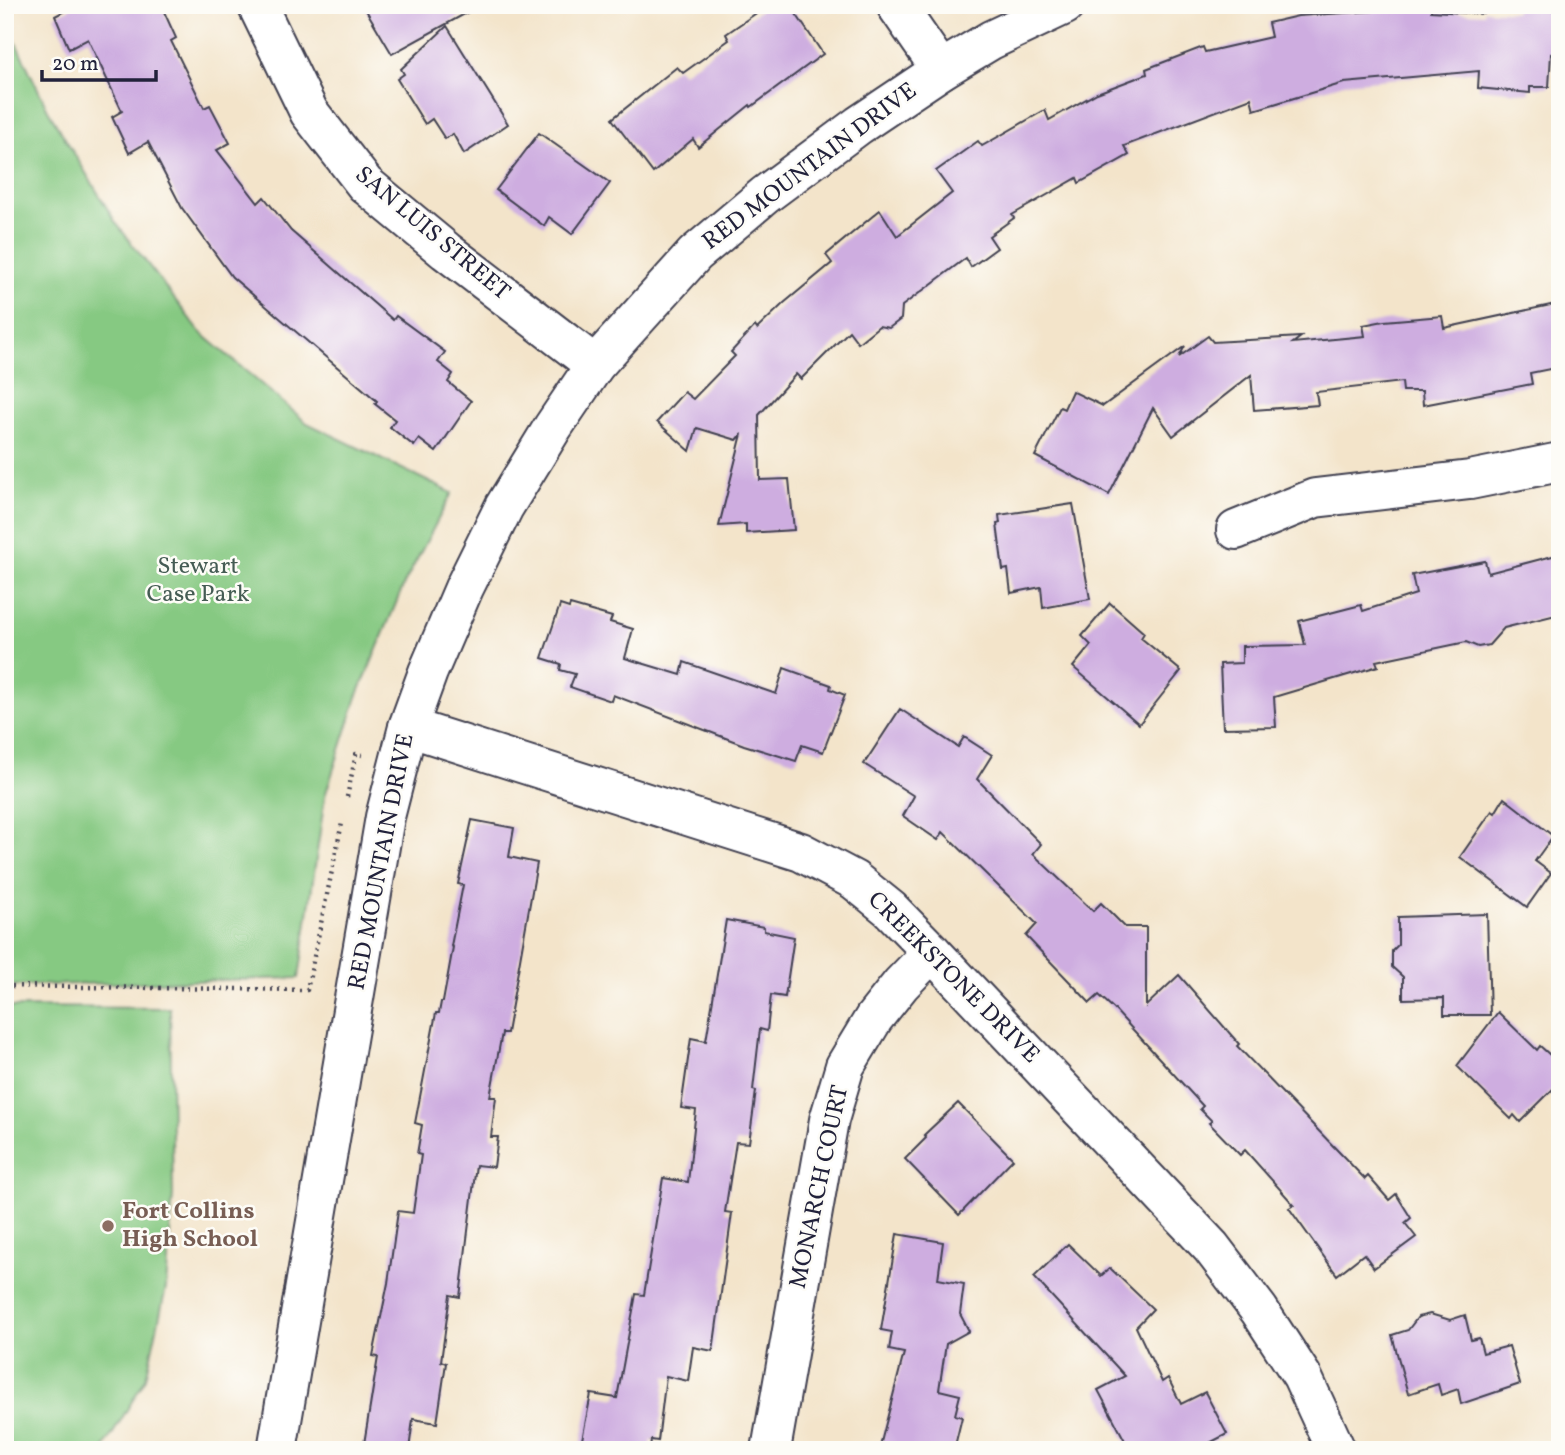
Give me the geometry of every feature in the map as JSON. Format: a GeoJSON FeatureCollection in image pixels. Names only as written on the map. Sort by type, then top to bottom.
{"type":"FeatureCollection","features":[{"type":"Feature","properties":{"kind":"street","name":"SAN LUIS STREET"},"geometry":{"type":"LineString","coordinates":[[257,5],[309,111],[365,184],[446,251],[595,365]]}},
{"type":"Feature","properties":{"kind":"street"},"geometry":{"type":"LineString","coordinates":[[896,5],[941,70]]}},
{"type":"Feature","properties":{"kind":"street","name":"RED MOUNTAIN DRIVE"},"geometry":{"type":"LineString","coordinates":[[277,1450],[386,817],[408,727],[428,672],[464,588],[504,507],[553,426],[595,365],[695,254],[765,195],[859,125],[991,40],[1065,5]]}},
{"type":"Feature","properties":{"kind":"street"},"geometry":{"type":"LineString","coordinates":[[1236,530],[1315,498],[1470,480],[1560,462]]}},
{"type":"Feature","properties":{"kind":"street","name":"CREEKSTONE DRIVE"},"geometry":{"type":"LineString","coordinates":[[408,727],[801,852],[854,880],[890,909],[932,952],[1211,1247],[1259,1310],[1302,1376],[1336,1450]]}},
{"type":"Feature","properties":{"kind":"street","name":"MONARCH COURT"},"geometry":{"type":"LineString","coordinates":[[771,1450],[829,1120],[845,1066],[874,1018],[901,984],[932,952]]}},
{"type":"Feature","properties":{"kind":"path"},"geometry":{"type":"LineString","coordinates":[[345,806],[356,754]]}},
{"type":"Feature","properties":{"kind":"path"},"geometry":{"type":"LineString","coordinates":[[5,986],[307,990],[342,819]]}},
{"type":"Feature","properties":{"kind":"green space","name":"Stewart Case Park"},"geometry":{"type":"Polygon","coordinates":[[[5,20],[48,110],[116,223],[200,332],[307,423],[452,493],[404,584],[357,697],[325,796],[299,978],[5,986],[5,20]]]}},
{"type":"Feature","properties":{"kind":"green space","name":"Fort Collins High School"},"geometry":{"type":"Polygon","coordinates":[[[5,1007],[170,1008],[173,1195],[166,1288],[146,1378],[103,1450],[5,1450],[5,1007]]]}},
{"type":"Feature","properties":{"kind":"building"},"geometry":{"type":"Polygon","coordinates":[[[76,5],[161,5],[176,38],[171,41],[204,108],[210,105],[230,143],[217,150],[258,203],[264,197],[291,231],[393,320],[396,316],[445,352],[438,362],[453,374],[448,382],[471,401],[436,452],[419,439],[414,446],[390,427],[395,420],[375,404],[377,401],[232,277],[182,208],[148,142],[129,153],[112,117],[122,111],[88,39],[69,49],[55,16],[76,5]]]}},
{"type":"Feature","properties":{"kind":"building"},"geometry":{"type":"Polygon","coordinates":[[[363,5],[481,5],[392,54],[363,5]]]}},
{"type":"Feature","properties":{"kind":"building"},"geometry":{"type":"Polygon","coordinates":[[[768,5],[790,5],[823,54],[751,107],[750,105],[698,147],[693,139],[653,173],[612,119],[677,67],[683,73],[729,40],[726,34],[768,5]]]}},
{"type":"Feature","properties":{"kind":"building"},"geometry":{"type":"Polygon","coordinates":[[[1390,5],[1431,5],[1431,11],[1484,14],[1485,10],[1516,12],[1516,6],[1560,11],[1558,55],[1551,54],[1549,87],[1530,87],[1530,93],[1478,88],[1479,71],[1344,83],[1254,110],[1251,98],[1124,146],[1129,155],[1079,183],[1077,178],[1012,215],[1014,218],[989,236],[997,248],[971,267],[966,258],[902,306],[901,319],[889,328],[879,326],[858,343],[849,331],[801,379],[796,374],[759,415],[760,480],[789,479],[794,530],[746,533],[746,524],[719,526],[742,434],[737,440],[697,428],[690,451],[657,422],[684,392],[693,399],[735,356],[731,352],[755,326],[757,329],[832,263],[826,255],[880,210],[897,236],[952,193],[936,171],[978,141],[982,146],[1045,110],[1049,120],[1097,93],[1147,74],[1146,69],[1203,47],[1205,52],[1271,37],[1268,23],[1298,16],[1390,10],[1390,5]]]}},
{"type":"Feature","properties":{"kind":"building"},"geometry":{"type":"Polygon","coordinates":[[[447,26],[508,124],[464,154],[453,134],[445,139],[432,119],[425,124],[397,79],[404,74],[401,69],[447,26]]]}},
{"type":"Feature","properties":{"kind":"building"},"geometry":{"type":"Polygon","coordinates":[[[539,133],[610,183],[572,234],[549,217],[544,226],[496,190],[539,133]]]}},
{"type":"Feature","properties":{"kind":"building"},"geometry":{"type":"Polygon","coordinates":[[[1560,303],[1560,367],[1530,373],[1532,384],[1423,405],[1422,391],[1403,391],[1402,382],[1316,392],[1318,405],[1254,410],[1251,375],[1173,436],[1153,408],[1109,495],[1035,456],[1060,407],[1064,409],[1072,391],[1103,406],[1185,346],[1179,357],[1208,336],[1213,342],[1301,337],[1293,343],[1365,336],[1363,325],[1384,321],[1442,316],[1444,328],[1560,303]]]}},
{"type":"Feature","properties":{"kind":"building"},"geometry":{"type":"Polygon","coordinates":[[[1073,504],[1090,599],[1043,608],[1041,587],[1011,593],[1008,569],[1003,570],[997,524],[1000,523],[999,515],[1073,504]]]}},
{"type":"Feature","properties":{"kind":"building"},"geometry":{"type":"Polygon","coordinates":[[[1560,554],[1560,614],[1504,628],[1489,645],[1478,647],[1466,642],[1376,661],[1378,666],[1274,697],[1276,727],[1223,728],[1220,664],[1242,663],[1242,646],[1305,645],[1299,621],[1361,605],[1363,611],[1416,594],[1412,575],[1485,561],[1488,573],[1560,554]]]}},
{"type":"Feature","properties":{"kind":"building"},"geometry":{"type":"Polygon","coordinates":[[[1110,603],[1144,633],[1141,638],[1181,671],[1139,724],[1073,667],[1091,645],[1082,636],[1110,603]]]}},
{"type":"Feature","properties":{"kind":"building"},"geometry":{"type":"Polygon","coordinates":[[[560,605],[569,608],[570,605],[612,617],[610,622],[633,629],[625,658],[681,675],[684,662],[776,694],[784,668],[831,685],[830,689],[845,695],[823,752],[802,745],[796,761],[744,745],[613,695],[611,701],[570,687],[575,674],[560,670],[561,664],[542,658],[560,605]]]}},
{"type":"Feature","properties":{"kind":"building"},"geometry":{"type":"Polygon","coordinates":[[[900,709],[958,747],[964,737],[992,755],[977,779],[1041,844],[1033,854],[1093,911],[1101,903],[1125,927],[1146,927],[1146,1006],[1179,975],[1239,1044],[1237,1046],[1365,1179],[1368,1176],[1389,1200],[1396,1194],[1411,1218],[1405,1223],[1416,1237],[1374,1268],[1364,1254],[1337,1275],[1289,1208],[1294,1205],[1245,1150],[1240,1155],[1209,1123],[1212,1121],[1200,1109],[1203,1106],[1114,1009],[1099,995],[1090,1003],[1026,936],[1037,924],[943,832],[938,840],[903,816],[914,796],[864,764],[900,709]]]}},
{"type":"Feature","properties":{"kind":"building"},"geometry":{"type":"Polygon","coordinates":[[[1504,798],[1553,836],[1535,861],[1551,873],[1527,907],[1460,857],[1504,798]]]}},
{"type":"Feature","properties":{"kind":"building"},"geometry":{"type":"Polygon","coordinates":[[[472,820],[514,828],[509,857],[537,863],[507,1033],[502,1033],[490,1097],[496,1097],[491,1137],[498,1137],[494,1167],[476,1165],[460,1297],[450,1295],[441,1361],[446,1363],[437,1423],[413,1419],[409,1450],[363,1450],[378,1357],[373,1356],[388,1283],[398,1211],[413,1213],[422,1125],[415,1123],[436,1013],[439,1013],[443,1002],[463,885],[458,884],[472,820]]]}},
{"type":"Feature","properties":{"kind":"building"},"geometry":{"type":"Polygon","coordinates":[[[1487,914],[1490,1015],[1444,1015],[1444,998],[1403,999],[1403,977],[1392,967],[1392,951],[1398,945],[1398,917],[1487,914]]]}},
{"type":"Feature","properties":{"kind":"building"},"geometry":{"type":"Polygon","coordinates":[[[726,920],[764,927],[764,931],[794,937],[785,997],[771,995],[767,1031],[760,1029],[749,1143],[736,1142],[725,1212],[732,1213],[713,1351],[693,1347],[688,1381],[666,1376],[658,1441],[651,1440],[650,1450],[580,1450],[591,1394],[617,1398],[636,1294],[644,1295],[663,1178],[688,1182],[696,1110],[681,1108],[691,1038],[706,1041],[726,920]]]}},
{"type":"Feature","properties":{"kind":"building"},"geometry":{"type":"Polygon","coordinates":[[[1498,1012],[1537,1050],[1540,1046],[1560,1064],[1560,1082],[1520,1122],[1514,1115],[1511,1119],[1457,1066],[1498,1012]]]}},
{"type":"Feature","properties":{"kind":"building"},"geometry":{"type":"Polygon","coordinates":[[[958,1103],[1013,1159],[959,1215],[905,1159],[926,1138],[924,1135],[958,1103]]]}},
{"type":"Feature","properties":{"kind":"building"},"geometry":{"type":"Polygon","coordinates":[[[897,1234],[943,1242],[938,1279],[964,1284],[960,1314],[969,1331],[946,1344],[939,1390],[960,1395],[955,1415],[962,1417],[954,1450],[879,1450],[904,1353],[889,1350],[892,1332],[881,1330],[897,1234]]]}},
{"type":"Feature","properties":{"kind":"building"},"geometry":{"type":"Polygon","coordinates":[[[1068,1244],[1101,1276],[1110,1268],[1153,1309],[1136,1327],[1162,1382],[1168,1378],[1181,1404],[1205,1392],[1227,1434],[1196,1450],[1130,1450],[1098,1390],[1125,1376],[1034,1277],[1068,1244]]]}},
{"type":"Feature","properties":{"kind":"building"},"geometry":{"type":"Polygon","coordinates":[[[1430,1314],[1450,1320],[1465,1315],[1471,1340],[1479,1338],[1483,1353],[1509,1346],[1520,1384],[1461,1404],[1458,1389],[1441,1395],[1438,1384],[1408,1394],[1392,1335],[1408,1330],[1418,1317],[1430,1314]]]}},
{"type":"Feature","properties":{"kind":"place","name":"Fort Collins High School"},"geometry":{"type":"Point","coordinates":[108,1226]}}]}
